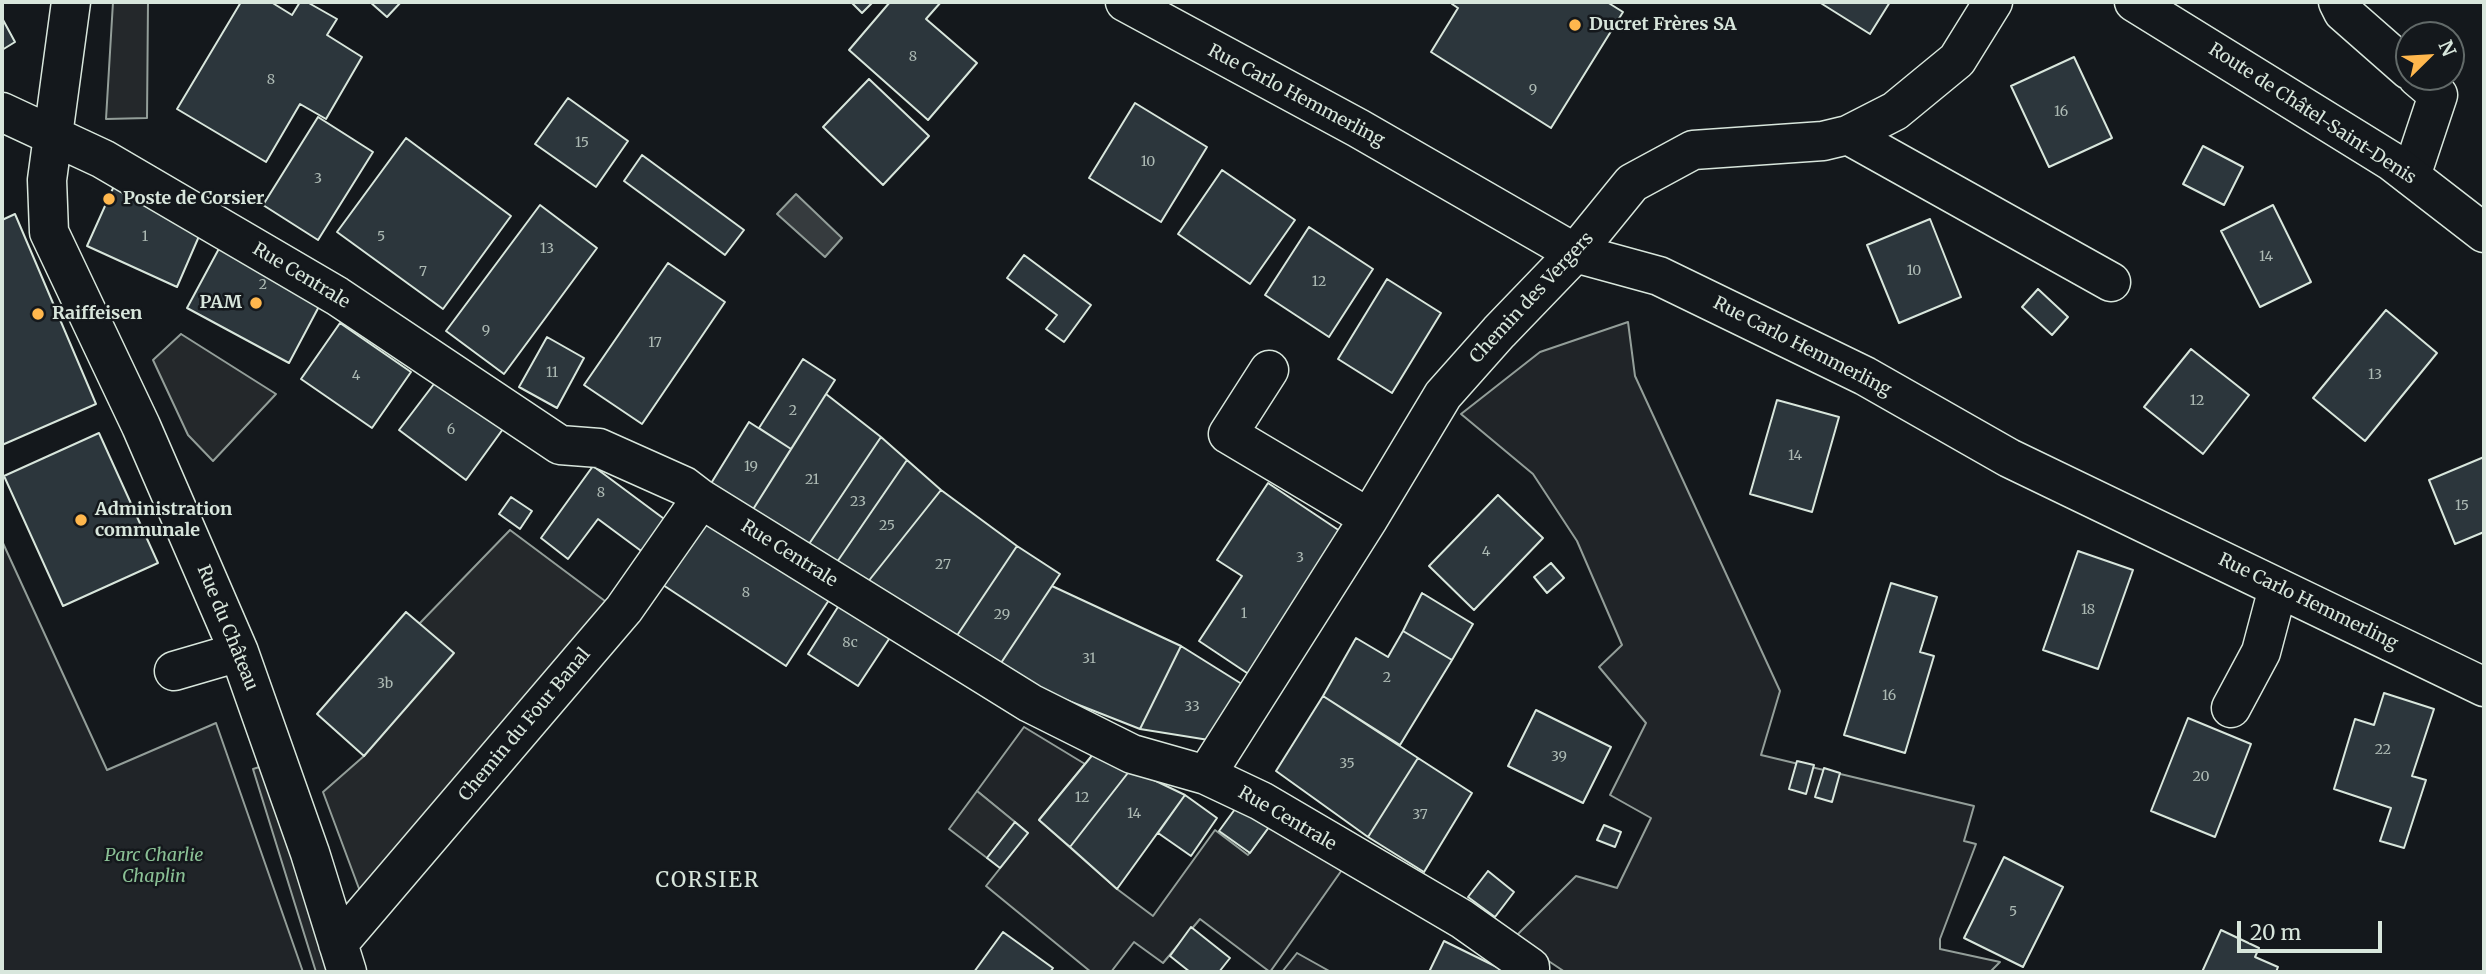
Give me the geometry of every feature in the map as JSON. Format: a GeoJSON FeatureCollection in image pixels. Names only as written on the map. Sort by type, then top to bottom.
{"type":"FeatureCollection","features":[{"type":"Feature","properties":{"kind":"street","name":"Rue du Château"},"geometry":{"type":"LineString","coordinates":[[71,2],[47,180],[49,232],[141,426],[239,652],[310,853],[343,958]]}},
{"type":"Feature","properties":{"kind":"street","name":"Rue Carlo Hemmerling"},"geometry":{"type":"LineString","coordinates":[[1125,2],[1358,128],[1575,253],[1659,276],[1865,376],[2009,458],[2484,687]]}},
{"type":"Feature","properties":{"kind":"street","name":"Chemin des Vergers"},"geometry":{"type":"LineString","coordinates":[[1206,775],[1369,518],[1443,395],[1575,253],[1632,183],[1693,150],[1823,141],[1848,135],[1895,111],[1956,60],[1993,2]]}},
{"type":"Feature","properties":{"kind":"street","name":"Route de Châtel-Saint-Denis"},"geometry":{"type":"LineString","coordinates":[[2134,2],[2411,176],[2484,233]]}},
{"type":"Feature","properties":{"kind":"street"},"geometry":{"type":"LineString","coordinates":[[2337,2],[2343,12],[2395,58]]}},
{"type":"Feature","properties":{"kind":"street"},"geometry":{"type":"LineString","coordinates":[[2411,176],[2438,95],[2433,91]]}},
{"type":"Feature","properties":{"kind":"street","name":"Rue Centrale"},"geometry":{"type":"LineString","coordinates":[[2,112],[103,159],[337,296],[560,445],[600,448],[684,486],[1030,703],[1132,754],[1206,775],[1261,800],[1462,919],[1530,970]]}},
{"type":"Feature","properties":{"kind":"street"},"geometry":{"type":"LineString","coordinates":[[1848,135],[2111,282]]}},
{"type":"Feature","properties":{"kind":"street"},"geometry":{"type":"LineString","coordinates":[[1269,370],[1228,434],[1369,518]]}},
{"type":"Feature","properties":{"kind":"street","name":"Chemin du Four Banal"},"geometry":{"type":"LineString","coordinates":[[343,958],[624,609],[701,499]]}},
{"type":"Feature","properties":{"kind":"street"},"geometry":{"type":"LineString","coordinates":[[2231,708],[2261,652],[2278,588]]}},
{"type":"Feature","properties":{"kind":"street"},"geometry":{"type":"LineString","coordinates":[[174,671],[239,652]]}},
{"type":"Feature","properties":{"kind":"green space"},"geometry":{"type":"Polygon","coordinates":[[[1628,322],[1635,376],[1780,691],[1761,755],[1974,806],[1964,841],[1976,844],[1940,939],[1940,949],[2000,962],[1990,972],[1565,972],[1514,938],[1576,876],[1617,888],[1651,818],[1610,795],[1646,723],[1599,667],[1622,645],[1577,541],[1533,474],[1461,414],[1540,352],[1628,322]]]}},
{"type":"Feature","properties":{"kind":"green space","name":"Parc Charlie Chaplin"},"geometry":{"type":"Polygon","coordinates":[[[2,541],[107,770],[216,723],[303,972],[2,972],[2,541]]]}},
{"type":"Feature","properties":{"kind":"green space"},"geometry":{"type":"Polygon","coordinates":[[[1024,727],[1085,764],[1039,820],[1117,889],[1153,916],[1215,830],[1248,855],[1275,819],[1344,867],[1270,972],[1200,919],[1163,963],[1134,942],[1111,972],[1091,972],[986,886],[1028,833],[977,791],[1024,727]]]}},
{"type":"Feature","properties":{"kind":"green space"},"geometry":{"type":"Polygon","coordinates":[[[1297,953],[1331,972],[1282,972],[1297,953]]]}},
{"type":"Feature","properties":{"kind":"shaded area"},"geometry":{"type":"Polygon","coordinates":[[[113,2],[148,2],[147,118],[106,119],[113,2]]]}},
{"type":"Feature","properties":{"kind":"shaded area"},"geometry":{"type":"Polygon","coordinates":[[[796,194],[842,238],[825,257],[777,214],[796,194]]]}},
{"type":"Feature","properties":{"kind":"shaded area"},"geometry":{"type":"Polygon","coordinates":[[[181,334],[276,394],[213,461],[188,435],[153,360],[181,334]]]}},
{"type":"Feature","properties":{"kind":"shaded area"},"geometry":{"type":"Polygon","coordinates":[[[510,530],[609,604],[361,894],[323,792],[364,756],[419,624],[510,530]]]}},
{"type":"Feature","properties":{"kind":"shaded area"},"geometry":{"type":"Polygon","coordinates":[[[266,765],[331,972],[316,972],[253,769],[266,765]]]}},
{"type":"Feature","properties":{"kind":"shaded area"},"geometry":{"type":"Polygon","coordinates":[[[977,791],[1015,822],[987,858],[949,829],[977,791]]]}},
{"type":"Feature","properties":{"kind":"building"},"geometry":{"type":"Polygon","coordinates":[[[241,2],[271,2],[292,15],[300,2],[307,2],[337,19],[327,35],[362,57],[326,119],[300,104],[266,162],[177,109],[241,2]]]}},
{"type":"Feature","properties":{"kind":"building"},"geometry":{"type":"Polygon","coordinates":[[[370,2],[401,2],[387,17],[370,2]]]}},
{"type":"Feature","properties":{"kind":"building"},"geometry":{"type":"Polygon","coordinates":[[[851,2],[873,2],[862,13],[851,2]]]}},
{"type":"Feature","properties":{"kind":"building"},"geometry":{"type":"Polygon","coordinates":[[[890,2],[941,2],[926,19],[977,63],[928,120],[849,50],[890,2]]]}},
{"type":"Feature","properties":{"kind":"building"},"geometry":{"type":"Polygon","coordinates":[[[1453,2],[1607,2],[1623,12],[1551,128],[1431,52],[1458,8],[1453,2]]]}},
{"type":"Feature","properties":{"kind":"building"},"geometry":{"type":"Polygon","coordinates":[[[1819,2],[1890,2],[1870,34],[1819,2]]]}},
{"type":"Feature","properties":{"kind":"building"},"geometry":{"type":"Polygon","coordinates":[[[2,18],[15,42],[2,50],[2,18]]]}},
{"type":"Feature","properties":{"kind":"building"},"geometry":{"type":"Polygon","coordinates":[[[2074,57],[2112,138],[2049,167],[2011,86],[2074,57]]]}},
{"type":"Feature","properties":{"kind":"building"},"geometry":{"type":"Polygon","coordinates":[[[869,79],[929,136],[883,185],[823,127],[869,79]]]}},
{"type":"Feature","properties":{"kind":"building"},"geometry":{"type":"Polygon","coordinates":[[[568,98],[628,141],[596,187],[535,144],[568,98]]]}},
{"type":"Feature","properties":{"kind":"building"},"geometry":{"type":"Polygon","coordinates":[[[1135,103],[1207,147],[1161,222],[1089,178],[1135,103]]]}},
{"type":"Feature","properties":{"kind":"building"},"geometry":{"type":"Polygon","coordinates":[[[318,117],[373,152],[318,240],[263,205],[318,117]]]}},
{"type":"Feature","properties":{"kind":"building"},"geometry":{"type":"Polygon","coordinates":[[[406,138],[511,216],[443,309],[337,232],[406,138]]]}},
{"type":"Feature","properties":{"kind":"building"},"geometry":{"type":"Polygon","coordinates":[[[2203,146],[2243,167],[2224,205],[2183,184],[2203,146]]]}},
{"type":"Feature","properties":{"kind":"building"},"geometry":{"type":"Polygon","coordinates":[[[642,155],[744,230],[725,255],[624,181],[642,155]]]}},
{"type":"Feature","properties":{"kind":"building"},"geometry":{"type":"Polygon","coordinates":[[[1222,170],[1295,220],[1250,284],[1178,234],[1222,170]]]}},
{"type":"Feature","properties":{"kind":"building"},"geometry":{"type":"Polygon","coordinates":[[[114,186],[203,227],[177,287],[87,246],[114,186]]]}},
{"type":"Feature","properties":{"kind":"building"},"geometry":{"type":"Polygon","coordinates":[[[540,205],[597,248],[504,374],[446,331],[540,205]]]}},
{"type":"Feature","properties":{"kind":"building"},"geometry":{"type":"Polygon","coordinates":[[[2273,205],[2311,282],[2260,307],[2221,231],[2273,205]]]}},
{"type":"Feature","properties":{"kind":"building"},"geometry":{"type":"Polygon","coordinates":[[[15,214],[96,404],[2,445],[2,220],[15,214]]]}},
{"type":"Feature","properties":{"kind":"building"},"geometry":{"type":"Polygon","coordinates":[[[1930,219],[1961,297],[1899,323],[1867,245],[1930,219]]]}},
{"type":"Feature","properties":{"kind":"building"},"geometry":{"type":"Polygon","coordinates":[[[1309,227],[1373,269],[1329,337],[1265,295],[1309,227]]]}},
{"type":"Feature","properties":{"kind":"building","name":"PAM"},"geometry":{"type":"Polygon","coordinates":[[[222,243],[324,297],[289,363],[187,308],[222,243]]]}},
{"type":"Feature","properties":{"kind":"building"},"geometry":{"type":"Polygon","coordinates":[[[1024,255],[1091,305],[1064,342],[1046,329],[1057,315],[1007,278],[1024,255]]]}},
{"type":"Feature","properties":{"kind":"building"},"geometry":{"type":"Polygon","coordinates":[[[668,263],[725,302],[642,424],[584,385],[668,263]]]}},
{"type":"Feature","properties":{"kind":"building"},"geometry":{"type":"Polygon","coordinates":[[[1387,279],[1441,313],[1392,393],[1338,359],[1387,279]]]}},
{"type":"Feature","properties":{"kind":"building"},"geometry":{"type":"Polygon","coordinates":[[[2038,289],[2068,317],[2052,335],[2022,307],[2038,289]]]}},
{"type":"Feature","properties":{"kind":"building"},"geometry":{"type":"Polygon","coordinates":[[[2386,310],[2437,353],[2365,441],[2313,398],[2386,310]]]}},
{"type":"Feature","properties":{"kind":"building"},"geometry":{"type":"Polygon","coordinates":[[[340,323],[411,372],[372,428],[301,379],[340,323]]]}},
{"type":"Feature","properties":{"kind":"building"},"geometry":{"type":"Polygon","coordinates":[[[547,337],[584,358],[557,408],[519,387],[547,337]]]}},
{"type":"Feature","properties":{"kind":"building"},"geometry":{"type":"Polygon","coordinates":[[[2191,349],[2249,395],[2203,454],[2144,407],[2191,349]]]}},
{"type":"Feature","properties":{"kind":"building"},"geometry":{"type":"Polygon","coordinates":[[[803,359],[835,380],[791,449],[759,428],[803,359]]]}},
{"type":"Feature","properties":{"kind":"building"},"geometry":{"type":"Polygon","coordinates":[[[437,380],[503,429],[466,480],[399,430],[437,380]]]}},
{"type":"Feature","properties":{"kind":"building"},"geometry":{"type":"Polygon","coordinates":[[[826,394],[881,437],[809,544],[752,511],[826,394]]]}},
{"type":"Feature","properties":{"kind":"building"},"geometry":{"type":"Polygon","coordinates":[[[1777,400],[1839,417],[1812,512],[1750,494],[1777,400]]]}},
{"type":"Feature","properties":{"kind":"building"},"geometry":{"type":"Polygon","coordinates":[[[749,422],[791,449],[752,511],[710,485],[749,422]]]}},
{"type":"Feature","properties":{"kind":"building","name":"Administration communale"},"geometry":{"type":"Polygon","coordinates":[[[99,433],[158,563],[63,606],[4,476],[99,433]]]}},
{"type":"Feature","properties":{"kind":"building"},"geometry":{"type":"Polygon","coordinates":[[[881,437],[907,460],[837,562],[809,544],[881,437]]]}},
{"type":"Feature","properties":{"kind":"building"},"geometry":{"type":"Polygon","coordinates":[[[2484,457],[2484,532],[2455,544],[2429,480],[2484,457]]]}},
{"type":"Feature","properties":{"kind":"building"},"geometry":{"type":"Polygon","coordinates":[[[907,460],[941,490],[867,583],[837,562],[907,460]]]}},
{"type":"Feature","properties":{"kind":"building"},"geometry":{"type":"Polygon","coordinates":[[[593,466],[671,524],[648,556],[598,519],[568,559],[541,538],[593,466]]]}},
{"type":"Feature","properties":{"kind":"building"},"geometry":{"type":"Polygon","coordinates":[[[1268,483],[1346,535],[1253,677],[1199,641],[1242,576],[1217,560],[1268,483]]]}},
{"type":"Feature","properties":{"kind":"building"},"geometry":{"type":"Polygon","coordinates":[[[941,490],[1017,546],[952,643],[867,583],[941,490]]]}},
{"type":"Feature","properties":{"kind":"building"},"geometry":{"type":"Polygon","coordinates":[[[1498,495],[1543,538],[1474,610],[1429,566],[1498,495]]]}},
{"type":"Feature","properties":{"kind":"building"},"geometry":{"type":"Polygon","coordinates":[[[511,497],[532,511],[520,529],[499,514],[511,497]]]}},
{"type":"Feature","properties":{"kind":"building"},"geometry":{"type":"Polygon","coordinates":[[[707,520],[829,600],[786,666],[663,585],[707,520]]]}},
{"type":"Feature","properties":{"kind":"building"},"geometry":{"type":"Polygon","coordinates":[[[1017,546],[1060,574],[995,672],[952,643],[1017,546]]]}},
{"type":"Feature","properties":{"kind":"building"},"geometry":{"type":"Polygon","coordinates":[[[2078,551],[2133,570],[2098,669],[2043,650],[2078,551]]]}},
{"type":"Feature","properties":{"kind":"building"},"geometry":{"type":"Polygon","coordinates":[[[1551,563],[1564,578],[1547,593],[1534,577],[1551,563]]]}},
{"type":"Feature","properties":{"kind":"building"},"geometry":{"type":"Polygon","coordinates":[[[1891,583],[1937,597],[1920,652],[1934,656],[1905,753],[1844,735],[1891,583]]]}},
{"type":"Feature","properties":{"kind":"building"},"geometry":{"type":"Polygon","coordinates":[[[1052,586],[1181,646],[1140,729],[995,672],[1052,586]]]}},
{"type":"Feature","properties":{"kind":"building"},"geometry":{"type":"Polygon","coordinates":[[[1422,593],[1473,624],[1452,660],[1403,631],[1422,593]]]}},
{"type":"Feature","properties":{"kind":"building"},"geometry":{"type":"Polygon","coordinates":[[[843,599],[893,633],[858,686],[808,654],[843,599]]]}},
{"type":"Feature","properties":{"kind":"building"},"geometry":{"type":"Polygon","coordinates":[[[406,612],[454,653],[364,756],[317,714],[406,612]]]}},
{"type":"Feature","properties":{"kind":"building"},"geometry":{"type":"Polygon","coordinates":[[[1403,631],[1452,660],[1400,745],[1323,696],[1356,638],[1388,657],[1403,631]]]}},
{"type":"Feature","properties":{"kind":"building"},"geometry":{"type":"Polygon","coordinates":[[[1181,646],[1245,686],[1215,741],[1140,729],[1181,646]]]}},
{"type":"Feature","properties":{"kind":"building"},"geometry":{"type":"Polygon","coordinates":[[[2384,693],[2434,709],[2412,776],[2426,780],[2404,848],[2380,841],[2391,808],[2334,789],[2355,719],[2374,725],[2384,693]]]}},
{"type":"Feature","properties":{"kind":"building"},"geometry":{"type":"Polygon","coordinates":[[[1323,696],[1418,758],[1368,837],[1276,771],[1323,696]]]}},
{"type":"Feature","properties":{"kind":"building"},"geometry":{"type":"Polygon","coordinates":[[[1536,710],[1611,747],[1583,803],[1508,766],[1536,710]]]}},
{"type":"Feature","properties":{"kind":"building"},"geometry":{"type":"Polygon","coordinates":[[[2188,718],[2251,744],[2215,837],[2151,811],[2188,718]]]}},
{"type":"Feature","properties":{"kind":"building"},"geometry":{"type":"Polygon","coordinates":[[[1099,747],[1131,769],[1070,847],[1039,820],[1099,747]]]}},
{"type":"Feature","properties":{"kind":"building"},"geometry":{"type":"Polygon","coordinates":[[[1418,758],[1472,793],[1424,872],[1368,837],[1418,758]]]}},
{"type":"Feature","properties":{"kind":"building"},"geometry":{"type":"Polygon","coordinates":[[[1797,761],[1814,765],[1806,794],[1789,789],[1797,761]]]}},
{"type":"Feature","properties":{"kind":"building"},"geometry":{"type":"Polygon","coordinates":[[[1824,768],[1840,773],[1832,802],[1815,797],[1824,768]]]}},
{"type":"Feature","properties":{"kind":"building"},"geometry":{"type":"Polygon","coordinates":[[[1131,769],[1185,795],[1117,889],[1070,847],[1131,769]]]}},
{"type":"Feature","properties":{"kind":"building"},"geometry":{"type":"Polygon","coordinates":[[[1185,795],[1217,818],[1191,856],[1158,833],[1185,795]]]}},
{"type":"Feature","properties":{"kind":"building"},"geometry":{"type":"Polygon","coordinates":[[[1238,805],[1269,827],[1250,853],[1219,831],[1238,805]]]}},
{"type":"Feature","properties":{"kind":"building"},"geometry":{"type":"Polygon","coordinates":[[[1015,822],[1028,833],[1000,868],[987,858],[1015,822]]]}},
{"type":"Feature","properties":{"kind":"building"},"geometry":{"type":"Polygon","coordinates":[[[1604,825],[1621,832],[1615,847],[1597,840],[1604,825]]]}},
{"type":"Feature","properties":{"kind":"building"},"geometry":{"type":"Polygon","coordinates":[[[2004,857],[2063,887],[2023,967],[1964,938],[2004,857]]]}},
{"type":"Feature","properties":{"kind":"building"},"geometry":{"type":"Polygon","coordinates":[[[1488,871],[1514,892],[1495,917],[1468,897],[1488,871]]]}},
{"type":"Feature","properties":{"kind":"building"},"geometry":{"type":"Polygon","coordinates":[[[1191,927],[1230,958],[1219,972],[1190,972],[1170,956],[1191,927]]]}},
{"type":"Feature","properties":{"kind":"building"},"geometry":{"type":"Polygon","coordinates":[[[2221,930],[2259,948],[2255,957],[2278,967],[2276,972],[2202,972],[2221,930]]]}},
{"type":"Feature","properties":{"kind":"building"},"geometry":{"type":"Polygon","coordinates":[[[1003,932],[1053,968],[1050,972],[974,972],[1003,932]]]}},
{"type":"Feature","properties":{"kind":"building"},"geometry":{"type":"Polygon","coordinates":[[[1444,941],[1507,972],[1429,972],[1444,941]]]}},
{"type":"Feature","properties":{"kind":"place","name":"Ducret Frères SA"},"geometry":{"type":"Point","coordinates":[1575,25]}},
{"type":"Feature","properties":{"kind":"place","name":"Poste de Corsier"},"geometry":{"type":"Point","coordinates":[109,199]}},
{"type":"Feature","properties":{"kind":"place","name":"PAM"},"geometry":{"type":"Point","coordinates":[256,303]}},
{"type":"Feature","properties":{"kind":"place","name":"Raiffeisen"},"geometry":{"type":"Point","coordinates":[38,314]}},
{"type":"Feature","properties":{"kind":"place","name":"Administration communale"},"geometry":{"type":"Point","coordinates":[81,520]}},
{"type":"Feature","properties":{"kind":"district","name":"CORSIER"},"geometry":{"type":"Point","coordinates":[708,881]}}]}
